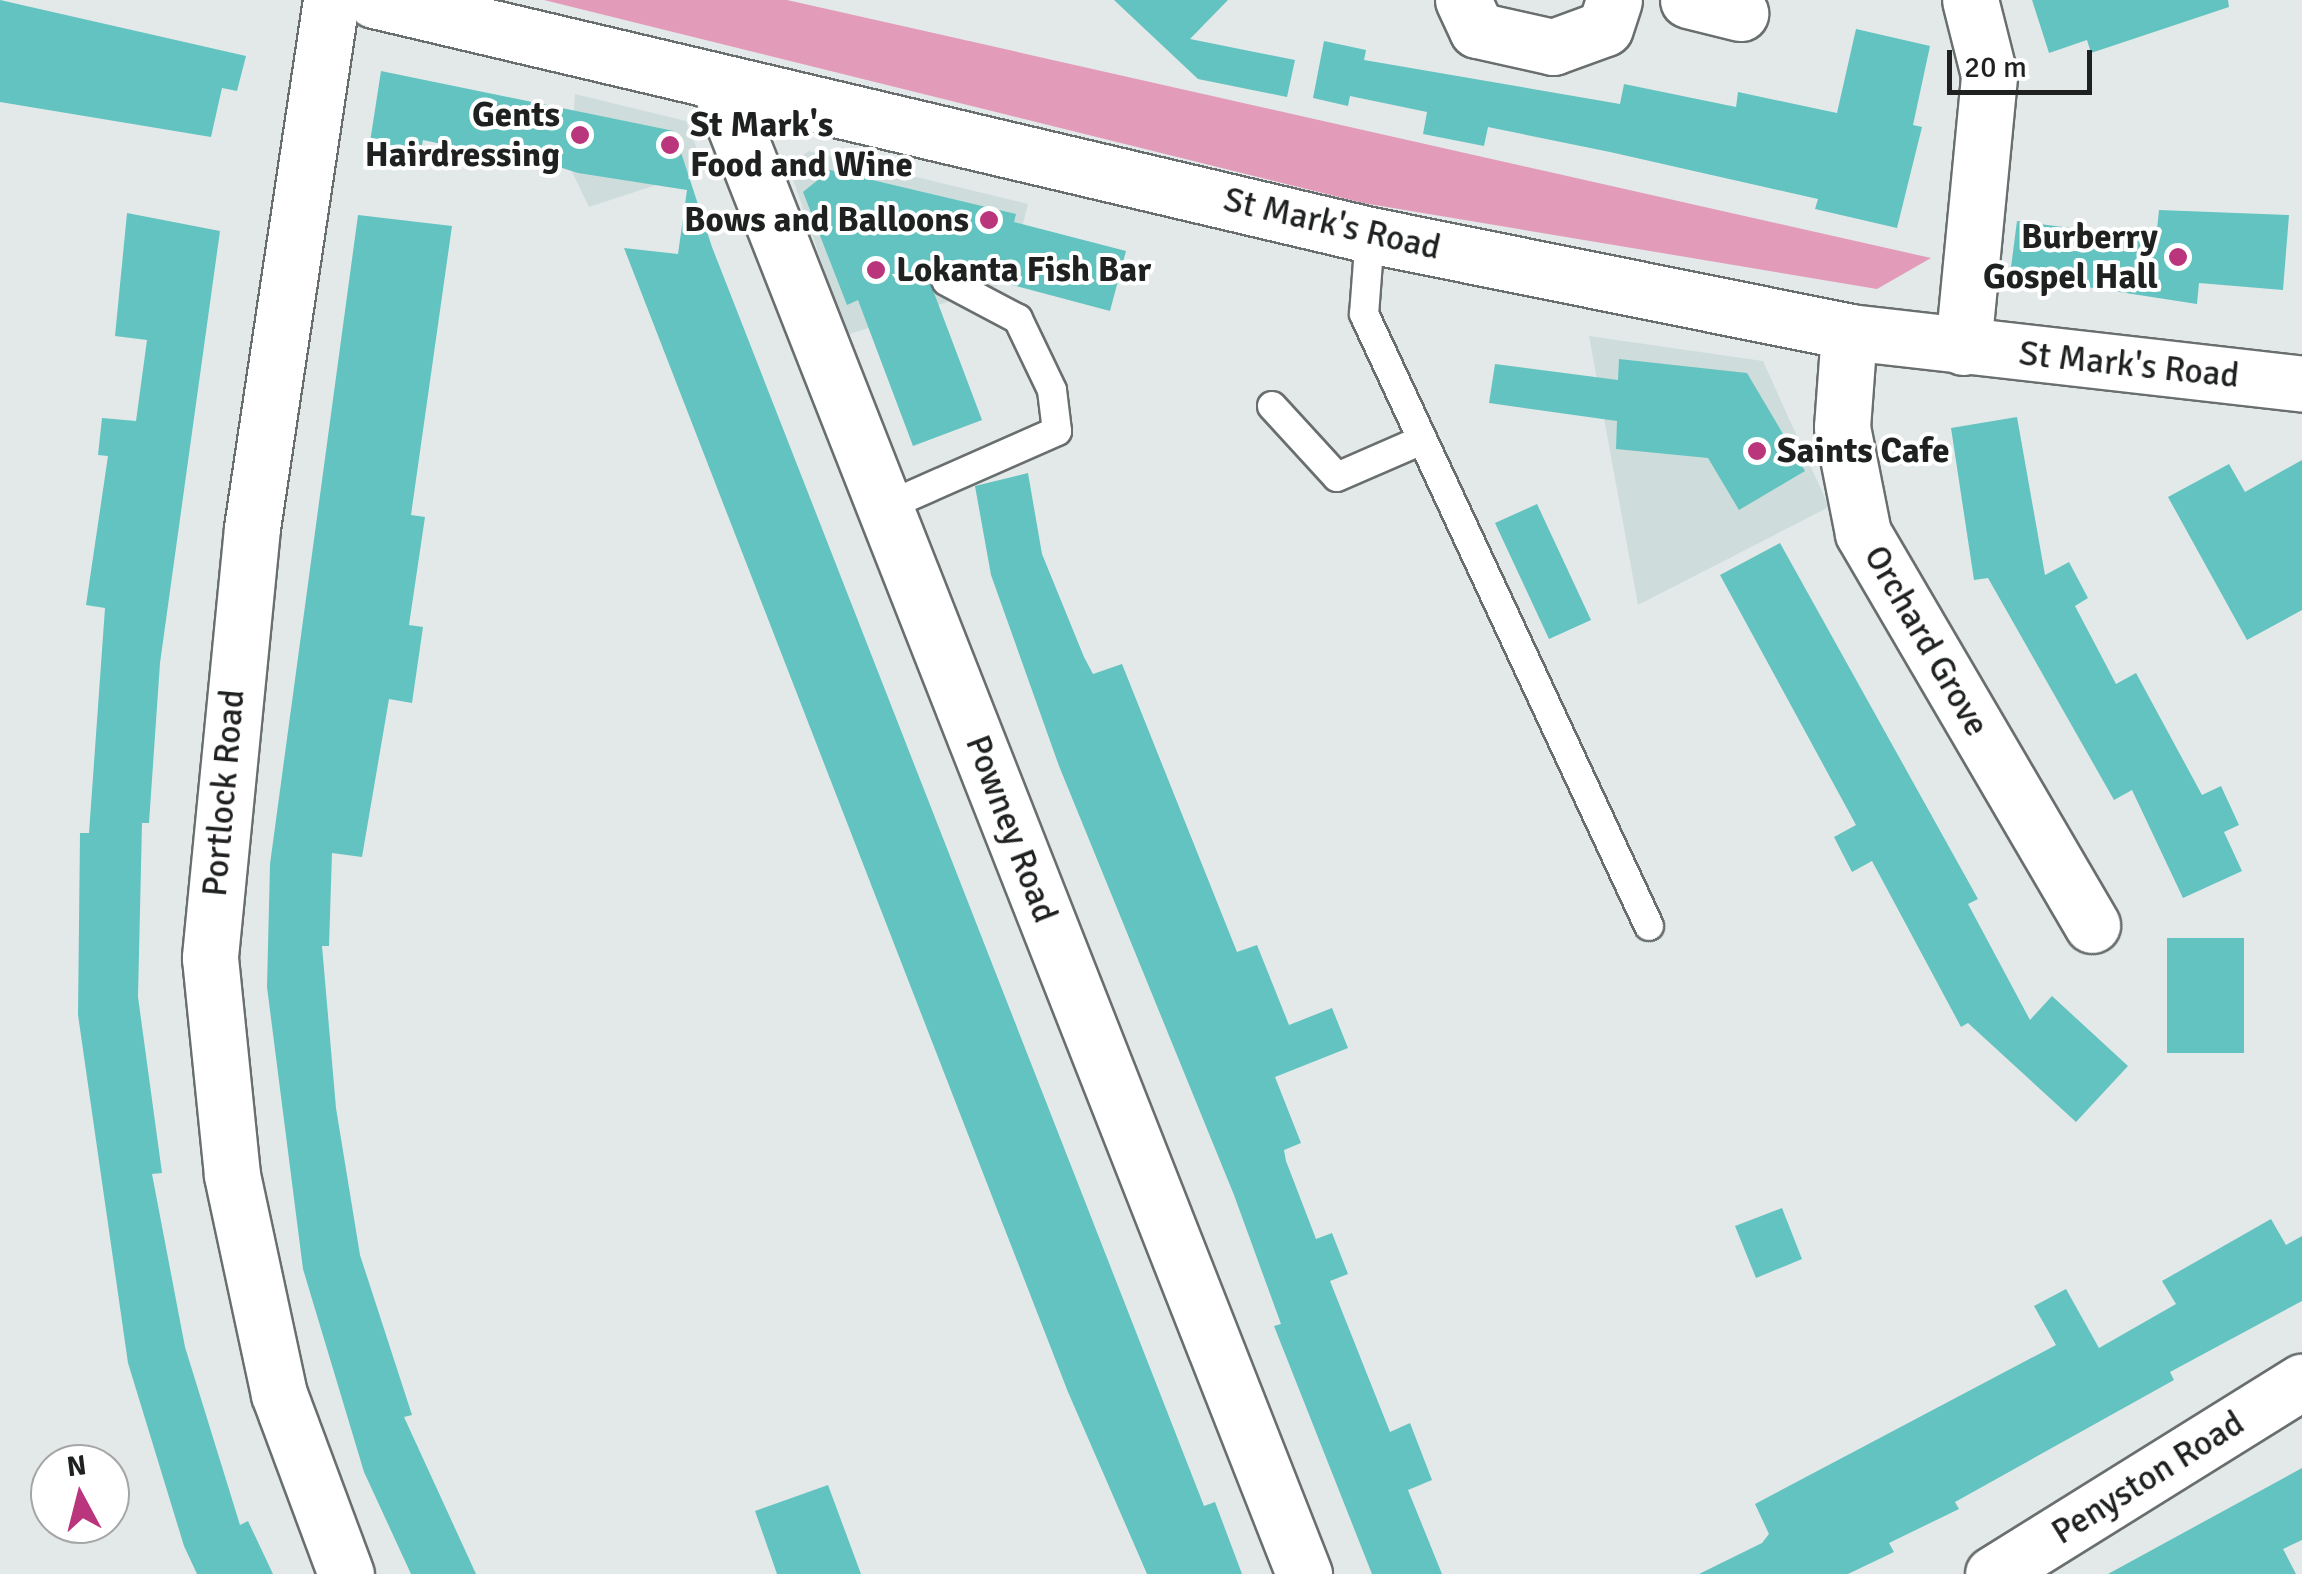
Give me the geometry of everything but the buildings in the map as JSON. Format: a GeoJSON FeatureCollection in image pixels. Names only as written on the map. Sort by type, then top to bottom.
{"type":"FeatureCollection","features":[{"type":"Feature","properties":{"kind":"street","name":"Portlock Road"},"geometry":{"type":"LineString","coordinates":[[332,0],[252,528],[210,958],[232,1174],[279,1394],[346,1574]]}},
{"type":"Feature","properties":{"kind":"street"},"geometry":{"type":"LineString","coordinates":[[1463,0],[1477,30],[1553,47],[1605,28],[1614,0]]}},
{"type":"Feature","properties":{"kind":"street"},"geometry":{"type":"LineString","coordinates":[[1688,0],[1740,14]]}},
{"type":"Feature","properties":{"kind":"street"},"geometry":{"type":"LineString","coordinates":[[1964,346],[1989,75],[1970,0]]}},
{"type":"Feature","properties":{"kind":"street","name":"St Mark's Road"},"geometry":{"type":"LineString","coordinates":[[401,3],[718,83],[1370,236],[1849,332],[2302,384]]}},
{"type":"Feature","properties":{"kind":"street","name":"Powney Road"},"geometry":{"type":"LineString","coordinates":[[718,83],[1304,1574]]}},
{"type":"Feature","properties":{"kind":"street","name":"Orchard Grove"},"geometry":{"type":"LineString","coordinates":[[1849,332],[1842,427],[1862,533],[2092,925]]}},
{"type":"Feature","properties":{"kind":"street","name":"Penyston Road"},"geometry":{"type":"LineString","coordinates":[[1993,1574],[2302,1382]]}},
{"type":"Feature","properties":{"kind":"lane"},"geometry":{"type":"LineString","coordinates":[[1370,236],[1364,314],[1649,926]]}},
{"type":"Feature","properties":{"kind":"lane"},"geometry":{"type":"LineString","coordinates":[[885,507],[1056,431],[1052,390],[1018,319],[946,281]]}},
{"type":"Feature","properties":{"kind":"lane"},"geometry":{"type":"LineString","coordinates":[[1272,406],[1338,478],[1422,440]]}},
{"type":"Feature","properties":{"kind":"shaded area"},"geometry":{"type":"Polygon","coordinates":[[[544,0],[787,0],[1931,258],[1877,289],[1363,203],[544,0]]]}},
{"type":"Feature","properties":{"kind":"shaded area"},"geometry":{"type":"Polygon","coordinates":[[[575,94],[686,121],[705,169],[589,207],[570,168],[575,94]]]}},
{"type":"Feature","properties":{"kind":"shaded area"},"geometry":{"type":"Polygon","coordinates":[[[809,151],[1028,204],[1008,282],[847,335],[788,165],[809,151]]]}},
{"type":"Feature","properties":{"kind":"shaded area"},"geometry":{"type":"Polygon","coordinates":[[[1589,336],[1763,361],[1829,507],[1638,605],[1589,336]]]}},
{"type":"Feature","properties":{"kind":"place","name":"Gents Hairdressing"},"geometry":{"type":"Point","coordinates":[580,135]}},
{"type":"Feature","properties":{"kind":"place","name":"St Mark's Food and Wine"},"geometry":{"type":"Point","coordinates":[670,145]}},
{"type":"Feature","properties":{"kind":"place","name":"Bows and Balloons"},"geometry":{"type":"Point","coordinates":[989,220]}},
{"type":"Feature","properties":{"kind":"place","name":"Burberry Gospel Hall"},"geometry":{"type":"Point","coordinates":[2178,257]}},
{"type":"Feature","properties":{"kind":"place","name":"Lokanta Fish Bar"},"geometry":{"type":"Point","coordinates":[876,270]}},
{"type":"Feature","properties":{"kind":"place","name":"Saints Cafe"},"geometry":{"type":"Point","coordinates":[1757,451]}}]}
